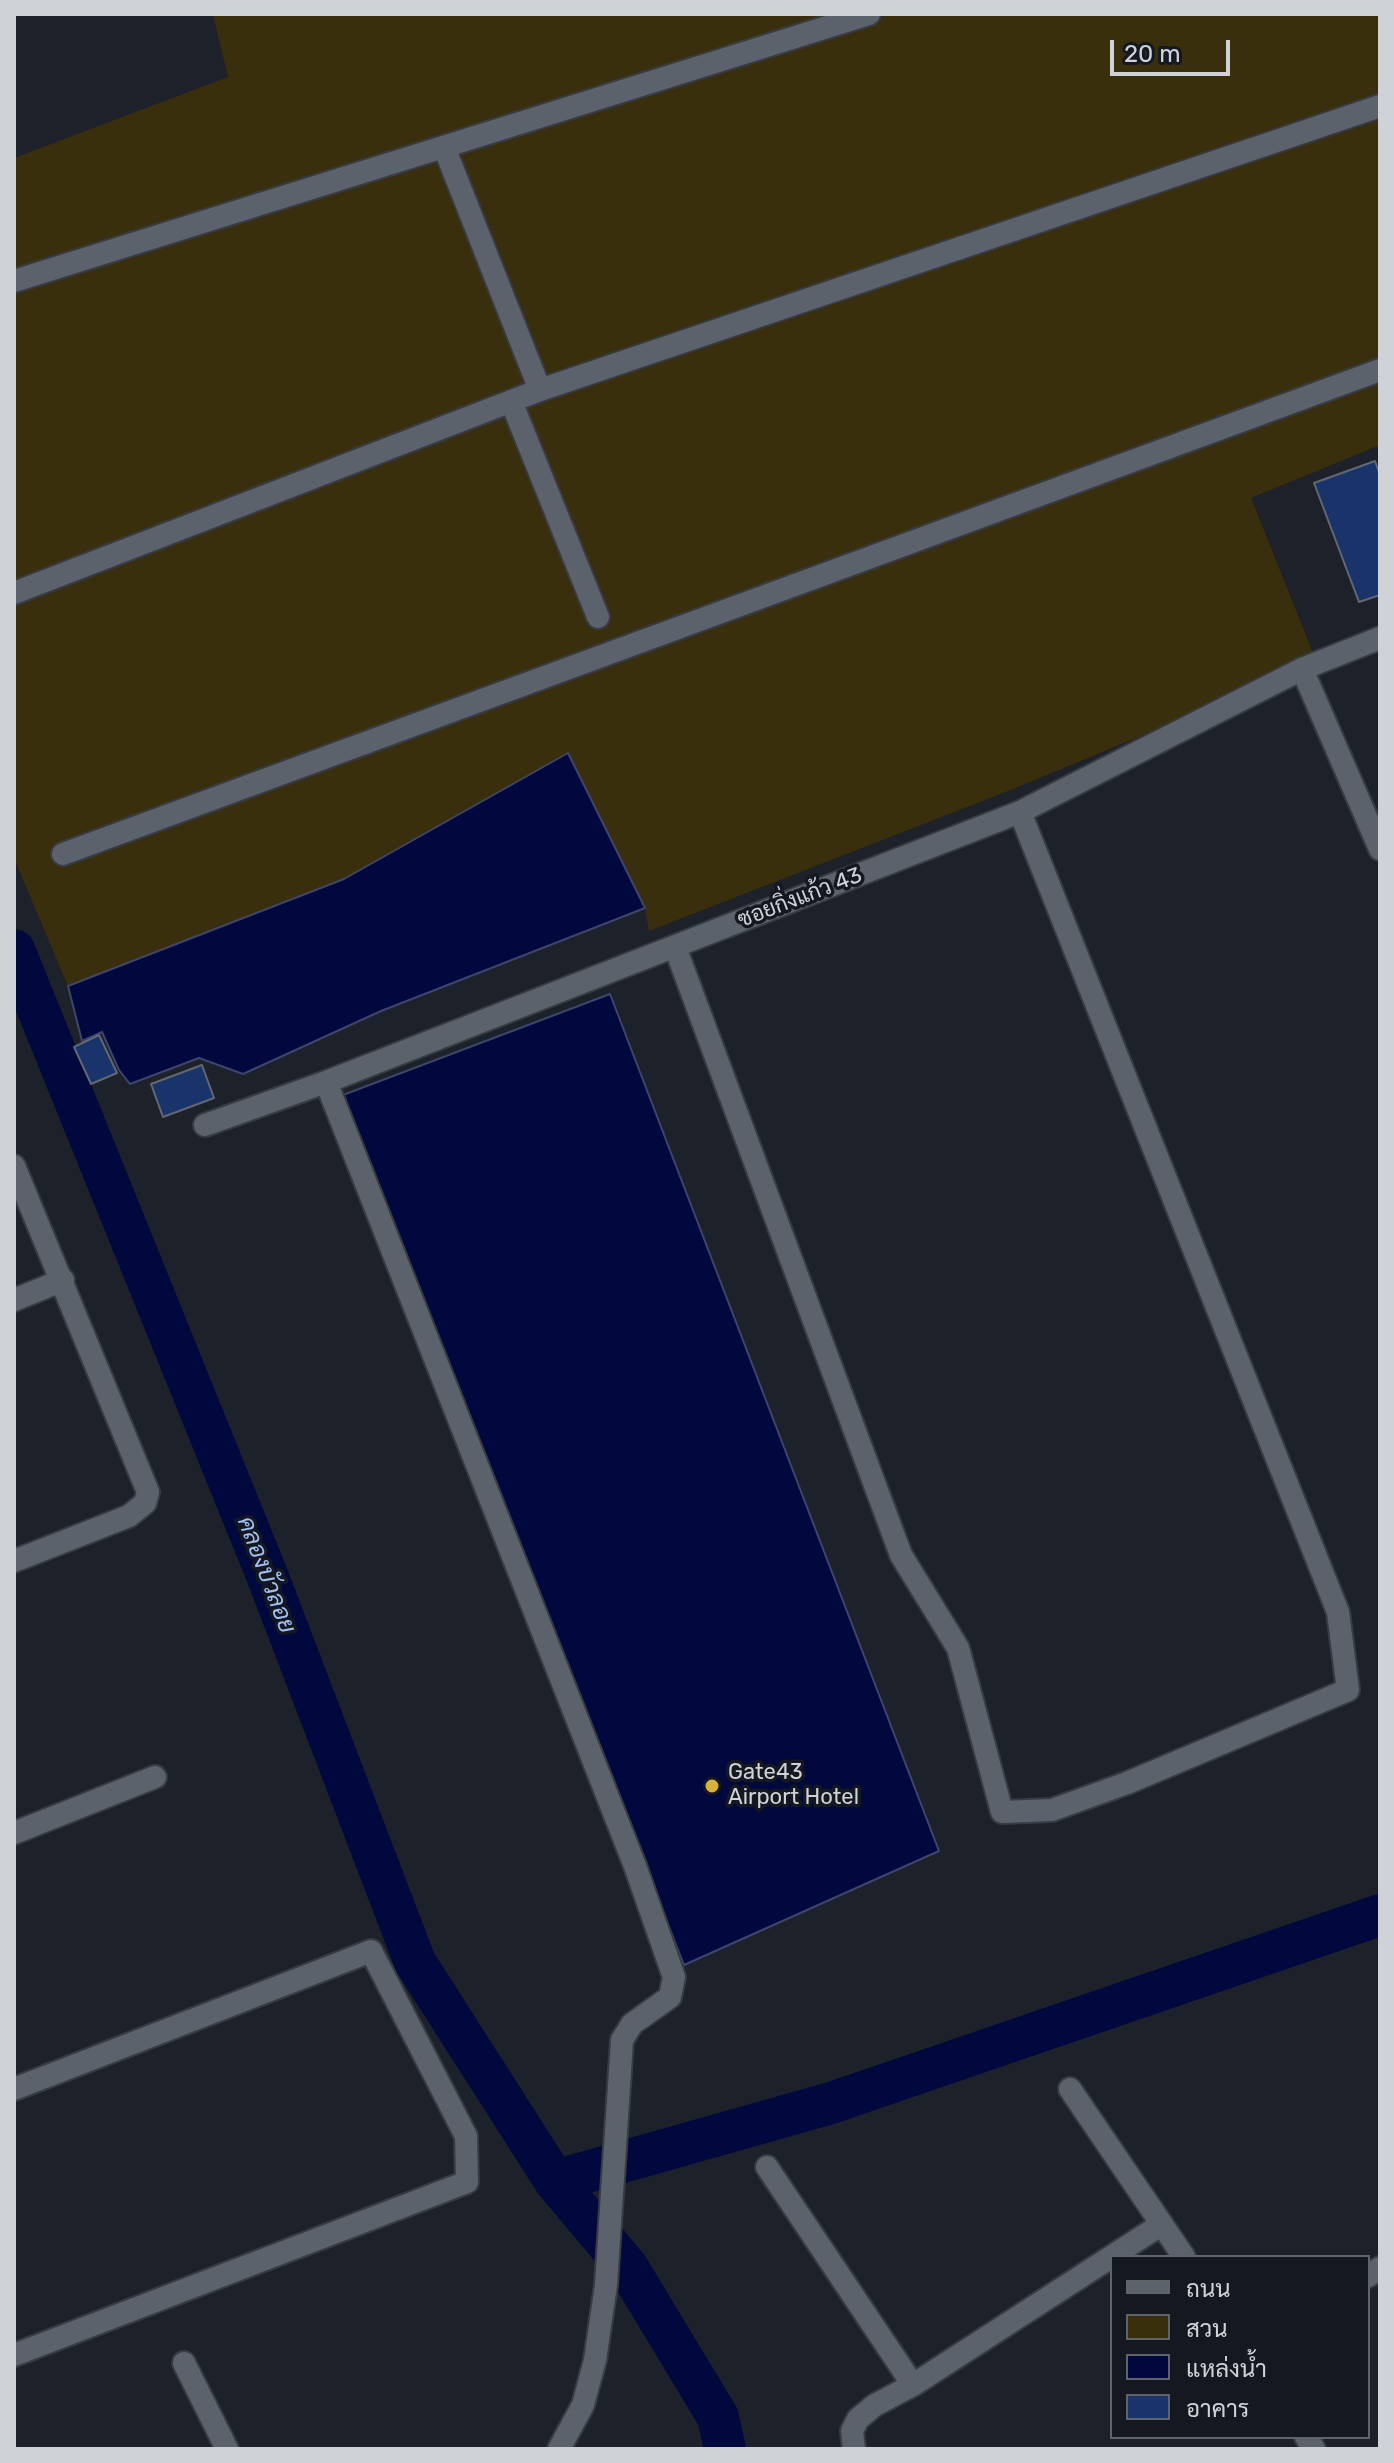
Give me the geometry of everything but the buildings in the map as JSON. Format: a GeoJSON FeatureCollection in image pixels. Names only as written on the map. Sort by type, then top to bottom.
{"type":"FeatureCollection","features":[{"type":"Feature","properties":{"kind":"street"},"geometry":{"type":"LineString","coordinates":[[14,281],[869,14]]}},
{"type":"Feature","properties":{"kind":"street"},"geometry":{"type":"LineString","coordinates":[[14,593],[540,390],[1380,106]]}},
{"type":"Feature","properties":{"kind":"street"},"geometry":{"type":"LineString","coordinates":[[444,147],[540,390]]}},
{"type":"Feature","properties":{"kind":"street"},"geometry":{"type":"LineString","coordinates":[[63,854],[1380,370]]}},
{"type":"Feature","properties":{"kind":"street"},"geometry":{"type":"LineString","coordinates":[[511,401],[598,617]]}},
{"type":"Feature","properties":{"kind":"street","name":"ซอยกิ่งแก้ว 43"},"geometry":{"type":"LineString","coordinates":[[205,1125],[326,1082],[1020,812],[1302,669],[1380,638]]}},
{"type":"Feature","properties":{"kind":"street"},"geometry":{"type":"LineString","coordinates":[[1302,669],[1380,849]]}},
{"type":"Feature","properties":{"kind":"street"},"geometry":{"type":"LineString","coordinates":[[675,947],[901,1555],[958,1648],[1002,1812],[1052,1810],[1127,1783],[1348,1690],[1338,1612],[1020,812]]}},
{"type":"Feature","properties":{"kind":"street"},"geometry":{"type":"LineString","coordinates":[[326,1082],[635,1866],[674,1977],[670,1997],[632,2024],[622,2040],[606,2285],[595,2360],[583,2405],[559,2449]]}},
{"type":"Feature","properties":{"kind":"street"},"geometry":{"type":"LineString","coordinates":[[14,1166],[148,1492],[145,1503],[129,1516],[14,1561]]}},
{"type":"Feature","properties":{"kind":"street"},"geometry":{"type":"LineString","coordinates":[[14,1300],[63,1280]]}},
{"type":"Feature","properties":{"kind":"street"},"geometry":{"type":"LineString","coordinates":[[14,1833],[155,1777]]}},
{"type":"Feature","properties":{"kind":"street"},"geometry":{"type":"LineString","coordinates":[[14,2089],[371,1951],[466,2136],[467,2182],[14,2355]]}},
{"type":"Feature","properties":{"kind":"street"},"geometry":{"type":"LineString","coordinates":[[1070,2089],[1183,2255]]}},
{"type":"Feature","properties":{"kind":"street"},"geometry":{"type":"LineString","coordinates":[[767,2167],[913,2385]]}},
{"type":"Feature","properties":{"kind":"street"},"geometry":{"type":"LineString","coordinates":[[1114,2255],[1162,2224]]}},
{"type":"Feature","properties":{"kind":"street"},"geometry":{"type":"LineString","coordinates":[[854,2449],[852,2431],[858,2419],[1110,2258]]}},
{"type":"Feature","properties":{"kind":"street"},"geometry":{"type":"LineString","coordinates":[[184,2363],[227,2449]]}},
{"type":"Feature","properties":{"kind":"green space"},"geometry":{"type":"Polygon","coordinates":[[[213,14],[1380,14],[1380,445],[1251,498],[1317,663],[1008,791],[649,931],[645,908],[568,753],[344,879],[68,986],[14,858],[14,158],[228,77],[213,14]]]}},
{"type":"Feature","properties":{"kind":"water"},"geometry":{"type":"Polygon","coordinates":[[[568,753],[645,908],[381,1011],[243,1074],[199,1058],[130,1084],[119,1070],[102,1032],[82,1041],[68,986],[344,879],[568,753]]]}},
{"type":"Feature","properties":{"kind":"water"},"geometry":{"type":"Polygon","coordinates":[[[610,994],[939,1851],[684,1965],[343,1095],[610,994]]]}},
{"type":"Feature","properties":{"kind":"waterway","name":"คลองบัวลอย"},"geometry":{"type":"LineString","coordinates":[[14,950],[267,1575],[415,1962],[555,2181],[628,2268],[718,2417],[725,2449]]}},
{"type":"Feature","properties":{"kind":"waterway"},"geometry":{"type":"LineString","coordinates":[[555,2181],[831,2103],[1380,1915]]}},
{"type":"Feature","properties":{"kind":"place","name":"Gate43 Airport Hotel"},"geometry":{"type":"Point","coordinates":[712,1786]}}]}
